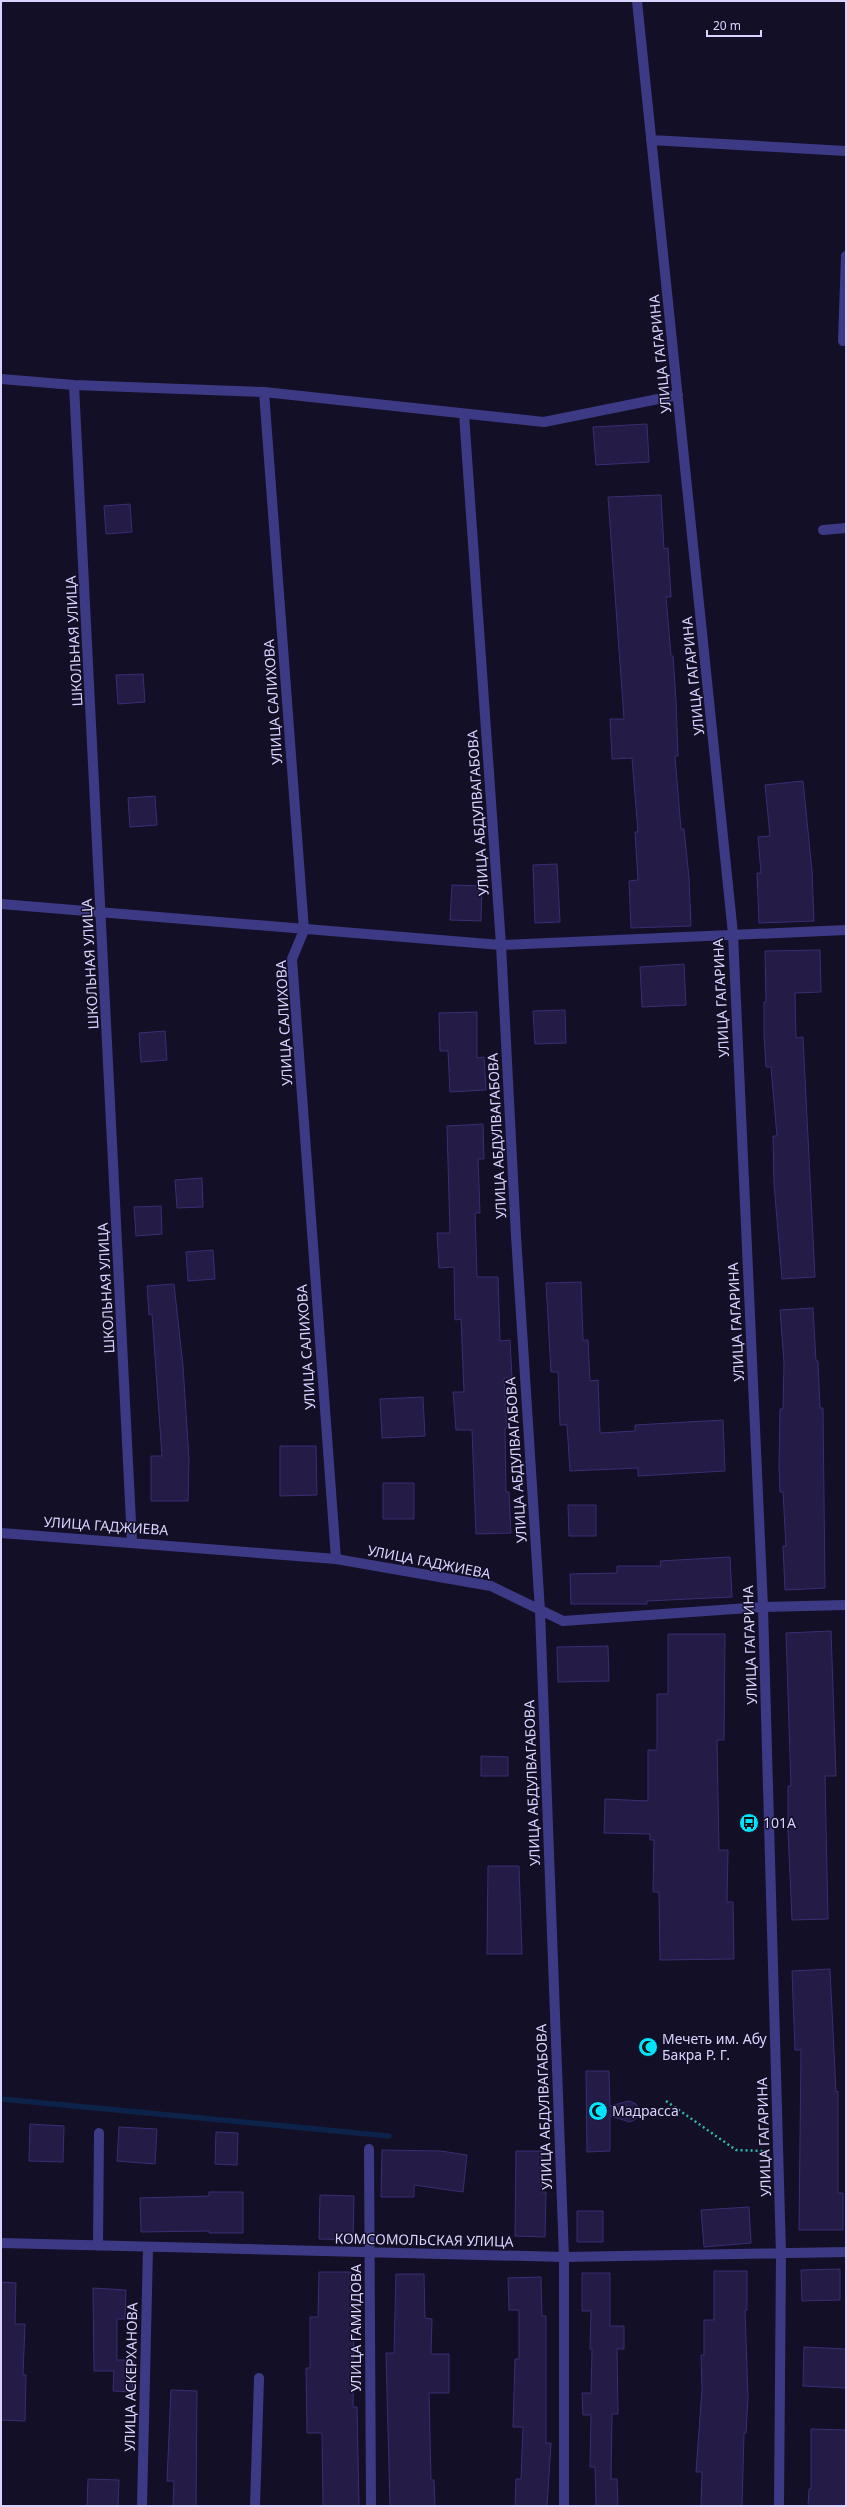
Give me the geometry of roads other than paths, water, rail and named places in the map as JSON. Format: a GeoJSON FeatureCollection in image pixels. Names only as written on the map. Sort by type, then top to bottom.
{"type":"FeatureCollection","features":[{"type":"Feature","properties":{"kind":"street","name":"УЛИЦА ГАГАРИНА"},"geometry":{"type":"LineString","coordinates":[[637,1],[732,934],[763,1608],[782,2254],[779,2506]]}},
{"type":"Feature","properties":{"kind":"street"},"geometry":{"type":"LineString","coordinates":[[651,140],[846,151]]}},
{"type":"Feature","properties":{"kind":"street"},"geometry":{"type":"LineString","coordinates":[[843,340],[846,256]]}},
{"type":"Feature","properties":{"kind":"street"},"geometry":{"type":"LineString","coordinates":[[1,379],[74,385],[264,392],[544,422],[678,395]]}},
{"type":"Feature","properties":{"kind":"street","name":"ШКОЛЬНАЯ УЛИЦА"},"geometry":{"type":"LineString","coordinates":[[74,385],[102,914],[132,1542]]}},
{"type":"Feature","properties":{"kind":"street","name":"УЛИЦА САЛИХОВА"},"geometry":{"type":"LineString","coordinates":[[264,392],[304,930],[292,959],[336,1559]]}},
{"type":"Feature","properties":{"kind":"street","name":"УЛИЦА АБДУЛВАГАБОВА"},"geometry":{"type":"LineString","coordinates":[[464,414],[501,944],[516,1236],[540,1610],[564,2257],[564,2506]]}},
{"type":"Feature","properties":{"kind":"street"},"geometry":{"type":"LineString","coordinates":[[823,530],[846,528]]}},
{"type":"Feature","properties":{"kind":"street"},"geometry":{"type":"LineString","coordinates":[[1,904],[102,914],[501,944],[846,930]]}},
{"type":"Feature","properties":{"kind":"street","name":"УЛИЦА ГАДЖИЕВА"},"geometry":{"type":"LineString","coordinates":[[1,1533],[336,1559],[491,1586],[563,1621],[763,1608],[846,1605]]}},
{"type":"Feature","properties":{"kind":"street"},"geometry":{"type":"LineString","coordinates":[[98,2246],[99,2133]]}},
{"type":"Feature","properties":{"kind":"street","name":"УЛИЦА ГАМИДОВА"},"geometry":{"type":"LineString","coordinates":[[369,2149],[371,2506]]}},
{"type":"Feature","properties":{"kind":"street","name":"КОМСОМОЛЬСКАЯ УЛИЦА"},"geometry":{"type":"LineString","coordinates":[[1,2243],[148,2248],[564,2257],[846,2252]]}},
{"type":"Feature","properties":{"kind":"street","name":"УЛИЦА АСКЕРХАНОВА"},"geometry":{"type":"LineString","coordinates":[[142,2506],[148,2248]]}},
{"type":"Feature","properties":{"kind":"street"},"geometry":{"type":"LineString","coordinates":[[255,2506],[259,2378]]}},
{"type":"Feature","properties":{"kind":"waterway"},"geometry":{"type":"LineString","coordinates":[[1,2099],[389,2136]]}},
{"type":"Feature","properties":{"kind":"place","name":"101А"},"geometry":{"type":"Point","coordinates":[749,1823]}},
{"type":"Feature","properties":{"kind":"place","name":"Мечеть им. Абу Бакра Р. Г."},"geometry":{"type":"Point","coordinates":[648,2047]}},
{"type":"Feature","properties":{"kind":"place","name":"Мадрасса"},"geometry":{"type":"Point","coordinates":[598,2111]}}]}
